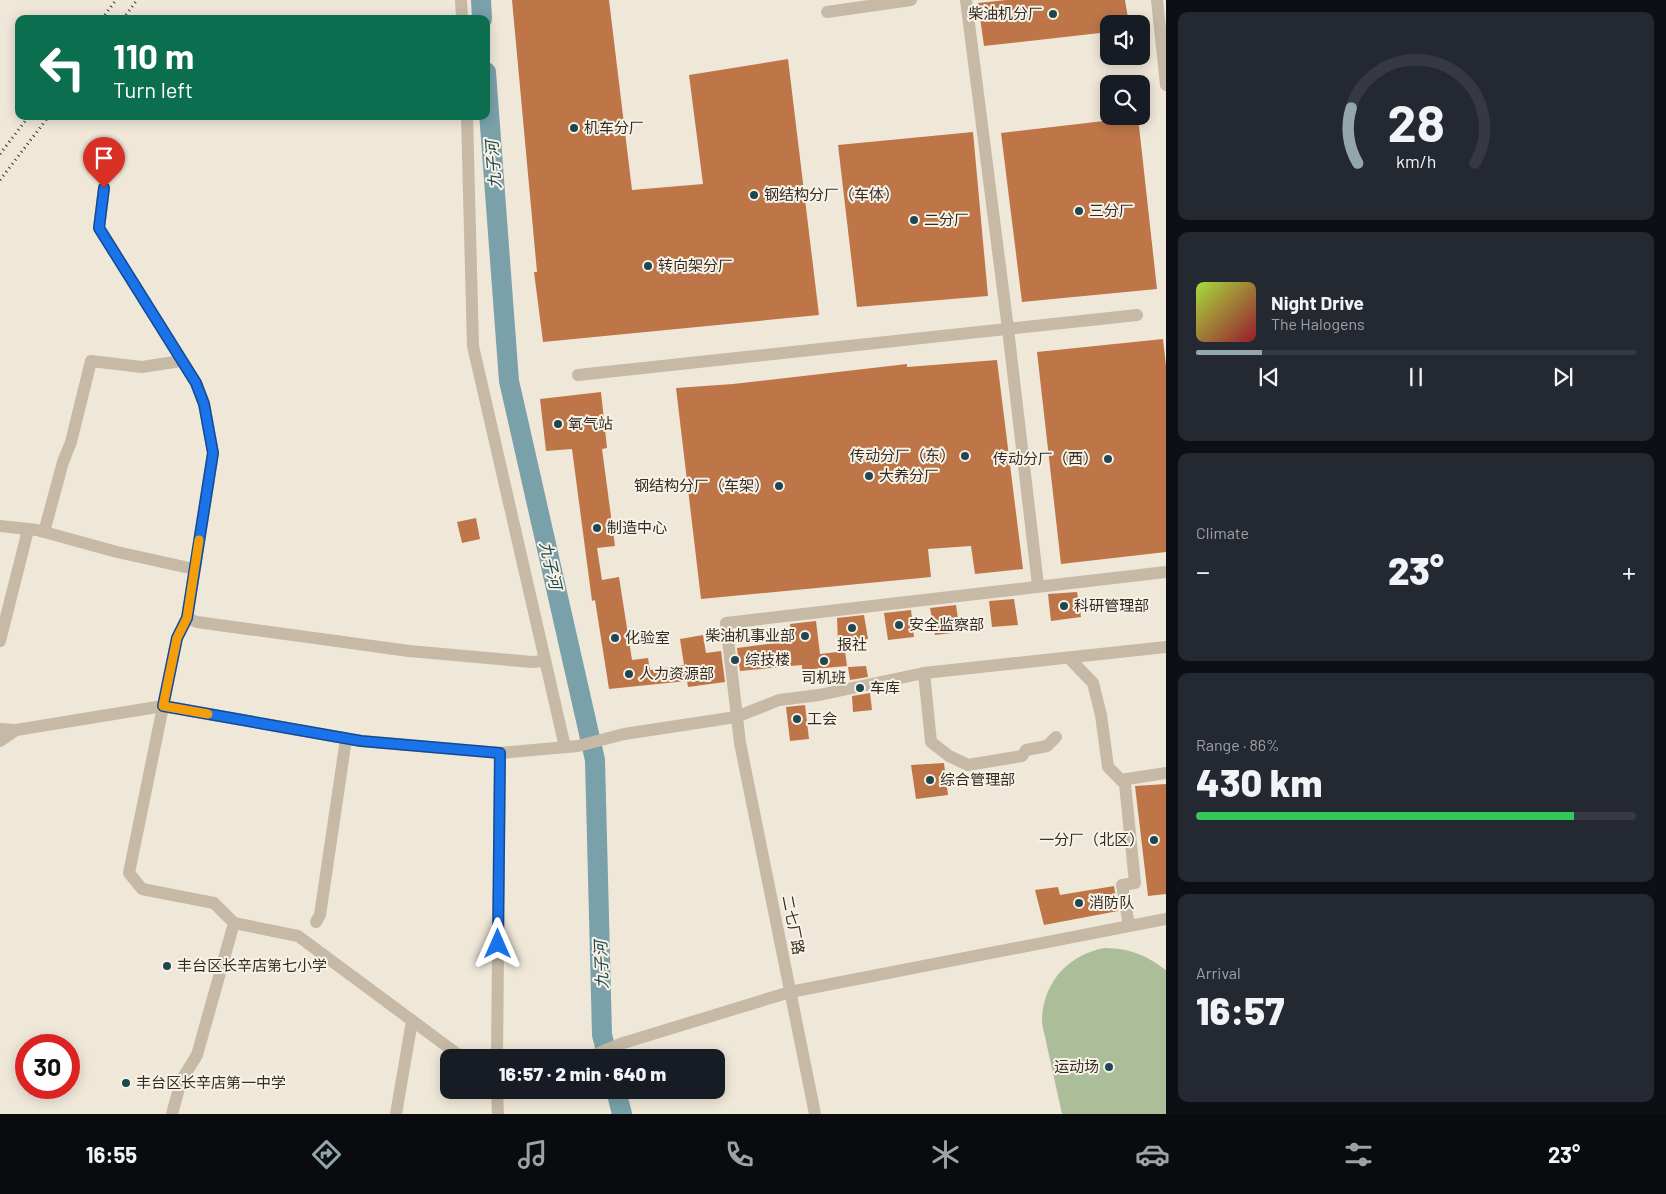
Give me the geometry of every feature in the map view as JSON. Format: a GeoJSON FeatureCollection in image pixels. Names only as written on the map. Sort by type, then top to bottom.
{"type":"FeatureCollection","features":[{"type":"Feature","properties":{"kind":"street"},"geometry":{"type":"LineString","coordinates":[[461,0],[462,15]]}},
{"type":"Feature","properties":{"kind":"street"},"geometry":{"type":"LineString","coordinates":[[827,12],[911,0]]}},
{"type":"Feature","properties":{"kind":"street"},"geometry":{"type":"LineString","coordinates":[[966,0],[1038,585],[1166,572]]}},
{"type":"Feature","properties":{"kind":"street"},"geometry":{"type":"LineString","coordinates":[[1157,0],[1166,85]]}},
{"type":"Feature","properties":{"kind":"street"},"geometry":{"type":"LineString","coordinates":[[467,120],[473,346],[565,748]]}},
{"type":"Feature","properties":{"kind":"street"},"geometry":{"type":"LineString","coordinates":[[104,188],[99,228],[196,383],[204,404],[213,453],[187,618],[177,638],[129,873],[142,889],[214,903],[234,923],[298,936],[450,1049]]}},
{"type":"Feature","properties":{"kind":"street"},"geometry":{"type":"LineString","coordinates":[[578,375],[1137,315]]}},
{"type":"Feature","properties":{"kind":"street"},"geometry":{"type":"LineString","coordinates":[[44,532],[71,442],[91,361],[142,367],[181,361]]}},
{"type":"Feature","properties":{"kind":"street"},"geometry":{"type":"LineString","coordinates":[[0,526],[44,532],[117,552],[194,569]]}},
{"type":"Feature","properties":{"kind":"street"},"geometry":{"type":"LineString","coordinates":[[0,641],[28,530]]}},
{"type":"Feature","properties":{"kind":"street","name":"二七厂路"},"geometry":{"type":"LineString","coordinates":[[815,1114],[740,743],[726,623],[1038,585]]}},
{"type":"Feature","properties":{"kind":"street"},"geometry":{"type":"LineString","coordinates":[[187,618],[197,622],[409,651],[532,662],[545,661]]}},
{"type":"Feature","properties":{"kind":"street"},"geometry":{"type":"LineString","coordinates":[[0,729],[16,730],[163,706],[346,739],[500,753],[565,748],[603,738],[736,717],[779,700],[819,696],[924,673],[1166,647]]}},
{"type":"Feature","properties":{"kind":"street"},"geometry":{"type":"LineString","coordinates":[[1069,658],[1093,682],[1101,714],[1108,767],[1125,784],[1135,883],[1122,885],[1129,926]]}},
{"type":"Feature","properties":{"kind":"street"},"geometry":{"type":"LineString","coordinates":[[924,673],[932,742],[949,756],[968,765],[1022,756],[1026,750],[1047,746],[1056,737]]}},
{"type":"Feature","properties":{"kind":"street"},"geometry":{"type":"LineString","coordinates":[[0,741],[16,730]]}},
{"type":"Feature","properties":{"kind":"street"},"geometry":{"type":"LineString","coordinates":[[316,922],[320,915],[346,739]]}},
{"type":"Feature","properties":{"kind":"street"},"geometry":{"type":"LineString","coordinates":[[497,1049],[500,753]]}},
{"type":"Feature","properties":{"kind":"street"},"geometry":{"type":"LineString","coordinates":[[1121,780],[1166,773]]}},
{"type":"Feature","properties":{"kind":"street"},"geometry":{"type":"LineString","coordinates":[[610,1049],[620,1044],[790,992],[1166,919]]}},
{"type":"Feature","properties":{"kind":"street"},"geometry":{"type":"LineString","coordinates":[[172,1114],[181,1081],[197,1055],[234,923]]}},
{"type":"Feature","properties":{"kind":"street"},"geometry":{"type":"LineString","coordinates":[[396,1114],[412,1021]]}},
{"type":"Feature","properties":{"kind":"street"},"geometry":{"type":"LineString","coordinates":[[497,1099],[498,1114]]}},
{"type":"Feature","properties":{"kind":"green space","name":"运动场"},"geometry":{"type":"Polygon","coordinates":[[[1105,948],[1137,953],[1166,970],[1166,1114],[1062,1114],[1042,1020],[1047,994],[1060,972],[1070,963],[1080,956],[1105,948]]]}},
{"type":"Feature","properties":{"kind":"building"},"geometry":{"type":"Polygon","coordinates":[[[512,0],[609,0],[632,190],[703,184],[689,75],[788,59],[819,315],[543,342],[534,272],[537,272],[512,0]]]}},
{"type":"Feature","properties":{"kind":"building","name":"柴油机分厂"},"geometry":{"type":"Polygon","coordinates":[[[1006,0],[1125,0],[1128,15],[1100,15],[1100,33],[984,46],[978,3],[1006,0]]]}},
{"type":"Feature","properties":{"kind":"building","name":"三分厂"},"geometry":{"type":"Polygon","coordinates":[[[1100,121],[1100,125],[1139,125],[1157,289],[1022,302],[1001,133],[1100,121]]]}},
{"type":"Feature","properties":{"kind":"building","name":"二分厂"},"geometry":{"type":"Polygon","coordinates":[[[973,132],[988,296],[857,307],[838,145],[973,132]]]}},
{"type":"Feature","properties":{"kind":"building","name":"传动分厂（西）"},"geometry":{"type":"Polygon","coordinates":[[[1163,339],[1166,366],[1166,552],[1061,564],[1037,352],[1163,339]]]}},
{"type":"Feature","properties":{"kind":"building"},"geometry":{"type":"Polygon","coordinates":[[[997,360],[1023,569],[975,574],[971,546],[928,549],[931,577],[701,599],[676,388],[733,384],[907,364],[907,367],[997,360]]]}},
{"type":"Feature","properties":{"kind":"building"},"geometry":{"type":"Polygon","coordinates":[[[601,392],[607,448],[602,449],[615,546],[597,548],[602,580],[619,577],[632,660],[648,658],[650,670],[684,665],[680,639],[703,635],[706,653],[721,651],[725,682],[688,687],[687,681],[609,689],[595,600],[592,601],[572,449],[546,451],[540,399],[601,392]]]}},
{"type":"Feature","properties":{"kind":"building"},"geometry":{"type":"Polygon","coordinates":[[[476,518],[480,539],[462,543],[457,522],[476,518]]]}},
{"type":"Feature","properties":{"kind":"building","name":"科研管理部"},"geometry":{"type":"Polygon","coordinates":[[[1077,592],[1081,617],[1051,621],[1048,594],[1077,592]]]}},
{"type":"Feature","properties":{"kind":"building"},"geometry":{"type":"Polygon","coordinates":[[[1014,599],[1018,625],[992,627],[989,601],[1014,599]]]}},
{"type":"Feature","properties":{"kind":"building","name":"安全监察部"},"geometry":{"type":"Polygon","coordinates":[[[956,605],[960,632],[935,635],[930,608],[956,605]]]}},
{"type":"Feature","properties":{"kind":"building","name":"安全监察部"},"geometry":{"type":"Polygon","coordinates":[[[911,610],[914,637],[888,640],[884,613],[911,610]]]}},
{"type":"Feature","properties":{"kind":"building","name":"报社"},"geometry":{"type":"Polygon","coordinates":[[[864,615],[868,639],[838,642],[837,618],[864,615]]]}},
{"type":"Feature","properties":{"kind":"building"},"geometry":{"type":"Polygon","coordinates":[[[816,621],[820,654],[845,651],[847,666],[802,670],[802,665],[740,671],[737,648],[792,641],[790,624],[816,621]]]}},
{"type":"Feature","properties":{"kind":"building"},"geometry":{"type":"Polygon","coordinates":[[[866,666],[868,677],[850,680],[848,667],[866,666]]]}},
{"type":"Feature","properties":{"kind":"building"},"geometry":{"type":"Polygon","coordinates":[[[870,693],[872,710],[853,712],[852,696],[870,693]]]}},
{"type":"Feature","properties":{"kind":"building","name":"工会"},"geometry":{"type":"Polygon","coordinates":[[[805,705],[809,739],[790,741],[786,707],[805,705]]]}},
{"type":"Feature","properties":{"kind":"building","name":"综合管理部"},"geometry":{"type":"Polygon","coordinates":[[[944,763],[948,795],[916,799],[911,765],[944,763]]]}},
{"type":"Feature","properties":{"kind":"building","name":"一分厂（北区）"},"geometry":{"type":"Polygon","coordinates":[[[1166,784],[1166,894],[1148,896],[1135,786],[1166,784]]]}},
{"type":"Feature","properties":{"kind":"building","name":"消防队"},"geometry":{"type":"Polygon","coordinates":[[[1114,886],[1118,911],[1044,925],[1035,890],[1058,887],[1060,895],[1114,886]]]}},
{"type":"Feature","properties":{"kind":"waterway","name":"九子河"},"geometry":{"type":"LineString","coordinates":[[481,0],[482,15]]}},
{"type":"Feature","properties":{"kind":"waterway","name":"九子河"},"geometry":{"type":"LineString","coordinates":[[490,120],[509,381],[595,760],[602,1035],[606,1049]]}},
{"type":"Feature","properties":{"kind":"waterway","name":"九子河"},"geometry":{"type":"LineString","coordinates":[[618,1099],[622,1114]]}},
{"type":"Feature","properties":{"kind":"railway"},"geometry":{"type":"LineString","coordinates":[[105,15],[116,0]]}},
{"type":"Feature","properties":{"kind":"railway"},"geometry":{"type":"LineString","coordinates":[[126,15],[137,0]]}},
{"type":"Feature","properties":{"kind":"railway"},"geometry":{"type":"LineString","coordinates":[[0,154],[26,120]]}},
{"type":"Feature","properties":{"kind":"railway"},"geometry":{"type":"LineString","coordinates":[[0,180],[46,120]]}},
{"type":"Feature","properties":{"kind":"slow traffic"},"geometry":{"type":"LineString","coordinates":[[199,540],[187,618],[177,638],[163,706],[208,714]]}},
{"type":"Feature","properties":{"kind":"place","name":"柴油机分厂"},"geometry":{"type":"Point","coordinates":[1053,14]}},
{"type":"Feature","properties":{"kind":"place","name":"机车分厂"},"geometry":{"type":"Point","coordinates":[574,128]}},
{"type":"Feature","properties":{"kind":"place","name":"钢结构分厂（车体）"},"geometry":{"type":"Point","coordinates":[754,195]}},
{"type":"Feature","properties":{"kind":"place","name":"三分厂"},"geometry":{"type":"Point","coordinates":[1079,211]}},
{"type":"Feature","properties":{"kind":"place","name":"二分厂"},"geometry":{"type":"Point","coordinates":[914,220]}},
{"type":"Feature","properties":{"kind":"place","name":"转向架分厂"},"geometry":{"type":"Point","coordinates":[648,266]}},
{"type":"Feature","properties":{"kind":"place","name":"氧气站"},"geometry":{"type":"Point","coordinates":[558,424]}},
{"type":"Feature","properties":{"kind":"place","name":"传动分厂（东）"},"geometry":{"type":"Point","coordinates":[965,456]}},
{"type":"Feature","properties":{"kind":"place","name":"传动分厂（西）"},"geometry":{"type":"Point","coordinates":[1108,459]}},
{"type":"Feature","properties":{"kind":"place","name":"大养分厂"},"geometry":{"type":"Point","coordinates":[869,476]}},
{"type":"Feature","properties":{"kind":"place","name":"钢结构分厂（车架）"},"geometry":{"type":"Point","coordinates":[779,486]}},
{"type":"Feature","properties":{"kind":"place","name":"制造中心"},"geometry":{"type":"Point","coordinates":[597,528]}},
{"type":"Feature","properties":{"kind":"place","name":"科研管理部"},"geometry":{"type":"Point","coordinates":[1064,606]}},
{"type":"Feature","properties":{"kind":"place","name":"安全监察部"},"geometry":{"type":"Point","coordinates":[899,625]}},
{"type":"Feature","properties":{"kind":"place","name":"报社"},"geometry":{"type":"Point","coordinates":[852,628]}},
{"type":"Feature","properties":{"kind":"place","name":"柴油机事业部"},"geometry":{"type":"Point","coordinates":[805,636]}},
{"type":"Feature","properties":{"kind":"place","name":"化验室"},"geometry":{"type":"Point","coordinates":[615,638]}},
{"type":"Feature","properties":{"kind":"place","name":"综技楼"},"geometry":{"type":"Point","coordinates":[735,660]}},
{"type":"Feature","properties":{"kind":"place","name":"司机班"},"geometry":{"type":"Point","coordinates":[824,661]}},
{"type":"Feature","properties":{"kind":"place","name":"人力资源部"},"geometry":{"type":"Point","coordinates":[629,674]}},
{"type":"Feature","properties":{"kind":"place","name":"车库"},"geometry":{"type":"Point","coordinates":[860,688]}},
{"type":"Feature","properties":{"kind":"place","name":"工会"},"geometry":{"type":"Point","coordinates":[797,719]}},
{"type":"Feature","properties":{"kind":"place","name":"综合管理部"},"geometry":{"type":"Point","coordinates":[930,780]}},
{"type":"Feature","properties":{"kind":"place","name":"一分厂（北区）"},"geometry":{"type":"Point","coordinates":[1154,840]}},
{"type":"Feature","properties":{"kind":"place","name":"消防队"},"geometry":{"type":"Point","coordinates":[1079,903]}},
{"type":"Feature","properties":{"kind":"place","name":"丰台区长辛店第七小学"},"geometry":{"type":"Point","coordinates":[167,966]}},
{"type":"Feature","properties":{"kind":"place","name":"运动场"},"geometry":{"type":"Point","coordinates":[1109,1067]}},
{"type":"Feature","properties":{"kind":"place","name":"丰台区长辛店第一中学"},"geometry":{"type":"Point","coordinates":[126,1083]}},
{"type":"Feature","properties":{"kind":"route"},"geometry":{"type":"LineString","coordinates":[[104,188],[99,228],[196,383],[204,404],[213,453],[187,618],[177,638],[163,706],[361,741],[500,753],[498,944]]}}]}
